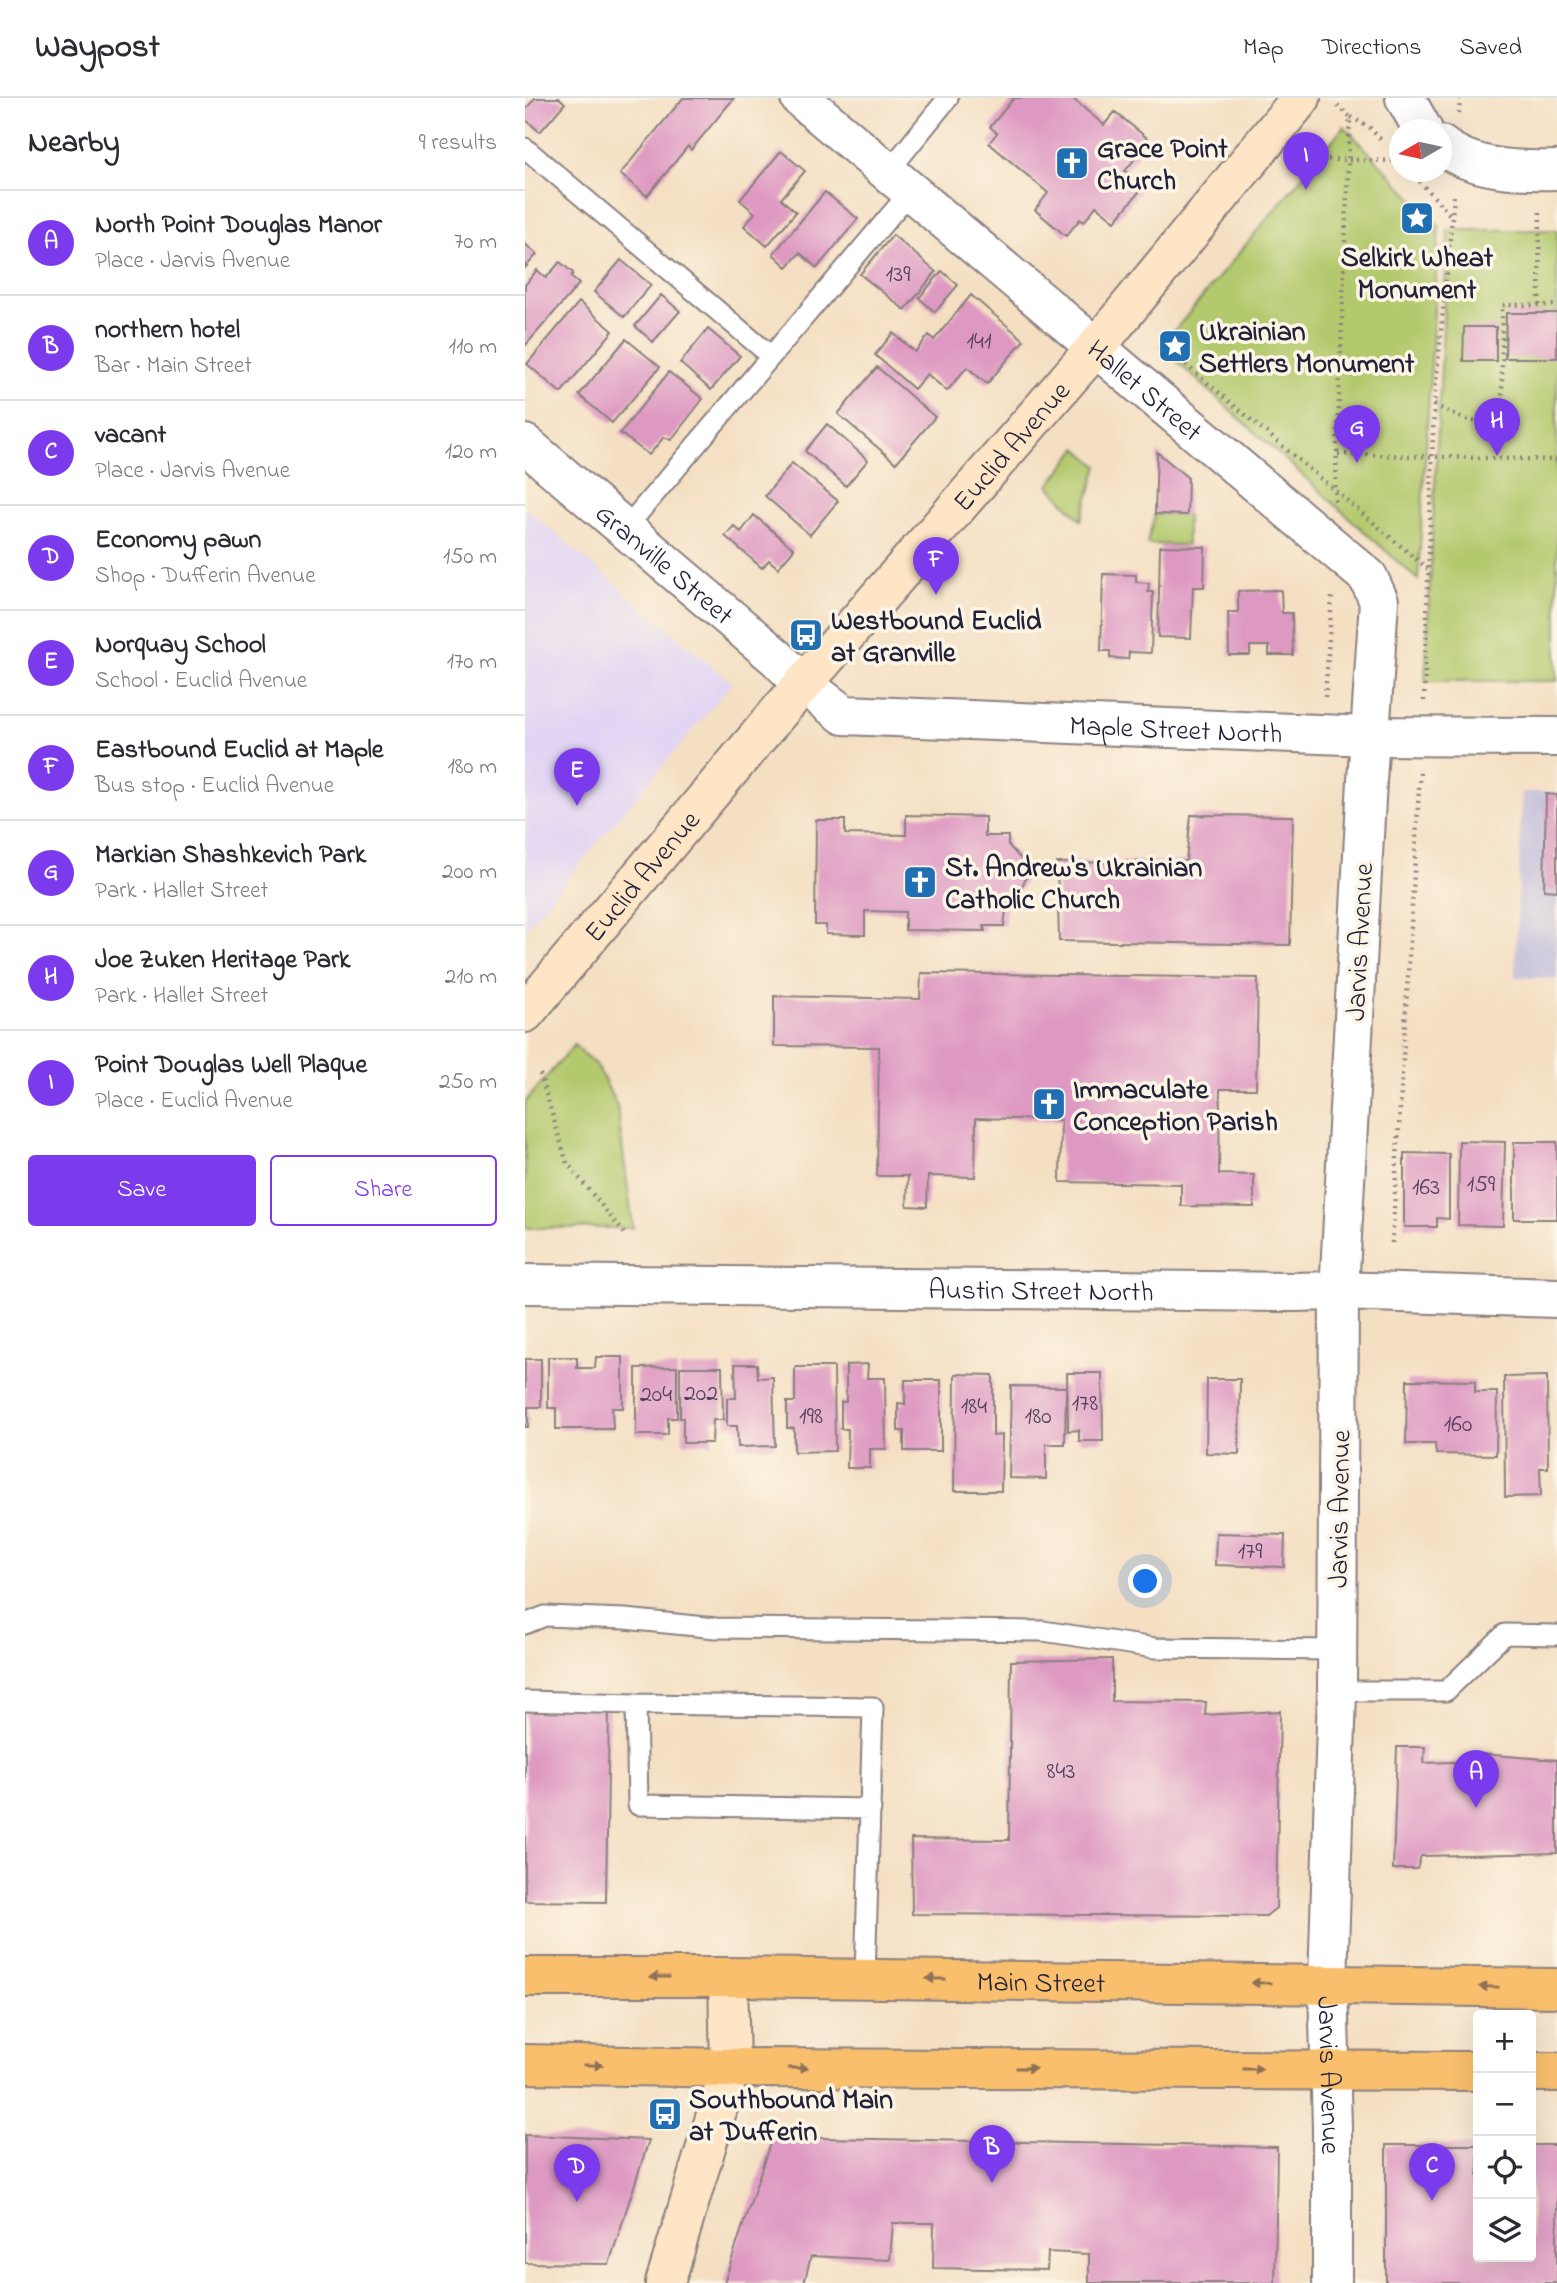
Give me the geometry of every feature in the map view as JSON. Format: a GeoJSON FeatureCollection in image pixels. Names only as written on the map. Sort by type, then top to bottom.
{"type":"FeatureCollection","features":[{"type":"Feature","properties":{"kind":"main road","name":"Main Street"},"geometry":{"type":"LineString","coordinates":[[525,1978],[865,1978],[1557,1988]]}},
{"type":"Feature","properties":{"kind":"main road"},"geometry":{"type":"LineString","coordinates":[[525,2064],[730,2068],[1473,2071]]}},
{"type":"Feature","properties":{"kind":"main road"},"geometry":{"type":"LineString","coordinates":[[1536,2071],[1557,2072]]}},
{"type":"Feature","properties":{"kind":"street","name":"Hallet Street"},"geometry":{"type":"LineString","coordinates":[[800,98],[1368,577],[1379,601],[1370,736]]}},
{"type":"Feature","properties":{"kind":"street","name":"Euclid Avenue"},"geometry":{"type":"LineString","coordinates":[[525,1013],[1096,347],[1301,98]]}},
{"type":"Feature","properties":{"kind":"street"},"geometry":{"type":"LineString","coordinates":[[1405,98],[1417,119]]}},
{"type":"Feature","properties":{"kind":"street"},"geometry":{"type":"LineString","coordinates":[[1452,152],[1494,167],[1549,171]]}},
{"type":"Feature","properties":{"kind":"street","name":"Granville Street"},"geometry":{"type":"LineString","coordinates":[[525,444],[777,658],[804,685]]}},
{"type":"Feature","properties":{"kind":"street","name":"Maple Street North"},"geometry":{"type":"LineString","coordinates":[[804,685],[844,715],[1370,736],[1557,737]]}},
{"type":"Feature","properties":{"kind":"street","name":"Jarvis Avenue"},"geometry":{"type":"LineString","coordinates":[[1332,2283],[1328,1984],[1337,1691],[1339,1290],[1370,736]]}},
{"type":"Feature","properties":{"kind":"street","name":"Austin Street North"},"geometry":{"type":"LineString","coordinates":[[525,1284],[1264,1292],[1339,1290],[1557,1298]]}},
{"type":"Feature","properties":{"kind":"street"},"geometry":{"type":"LineString","coordinates":[[665,2283],[730,2068],[728,1977]]}},
{"type":"Feature","properties":{"kind":"lane"},"geometry":{"type":"LineString","coordinates":[[625,529],[771,355],[899,182],[948,98]]}},
{"type":"Feature","properties":{"kind":"lane"},"geometry":{"type":"LineString","coordinates":[[525,148],[771,355]]}},
{"type":"Feature","properties":{"kind":"lane"},"geometry":{"type":"LineString","coordinates":[[525,1625],[545,1616],[625,1619],[716,1628],[1043,1632],[1155,1648],[1337,1650]]}},
{"type":"Feature","properties":{"kind":"lane"},"geometry":{"type":"LineString","coordinates":[[1337,1691],[1445,1691],[1504,1634],[1557,1635]]}},
{"type":"Feature","properties":{"kind":"lane"},"geometry":{"type":"LineString","coordinates":[[525,1701],[873,1707],[865,1978]]}},
{"type":"Feature","properties":{"kind":"lane"},"geometry":{"type":"LineString","coordinates":[[636,1704],[638,1805],[871,1809]]}},
{"type":"Feature","properties":{"kind":"path"},"geometry":{"type":"LineString","coordinates":[[1330,98],[1350,117],[1370,128],[1385,144]]}},
{"type":"Feature","properties":{"kind":"path"},"geometry":{"type":"LineString","coordinates":[[1350,117],[1338,454],[1557,460]]}},
{"type":"Feature","properties":{"kind":"path"},"geometry":{"type":"LineString","coordinates":[[1314,159],[1389,160]]}},
{"type":"Feature","properties":{"kind":"path"},"geometry":{"type":"LineString","coordinates":[[1539,305],[1549,171]]}},
{"type":"Feature","properties":{"kind":"path"},"geometry":{"type":"LineString","coordinates":[[1420,182],[1452,217]]}},
{"type":"Feature","properties":{"kind":"path"},"geometry":{"type":"LineString","coordinates":[[1392,1243],[1422,737],[1434,405],[1452,217],[1450,182]]}},
{"type":"Feature","properties":{"kind":"path"},"geometry":{"type":"LineString","coordinates":[[1434,405],[1474,422],[1491,422],[1502,413],[1502,305],[1557,304]]}},
{"type":"Feature","properties":{"kind":"path"},"geometry":{"type":"LineString","coordinates":[[1159,342],[1428,569]]}},
{"type":"Feature","properties":{"kind":"path"},"geometry":{"type":"LineString","coordinates":[[1322,734],[1335,549]]}},
{"type":"Feature","properties":{"kind":"path"},"geometry":{"type":"LineString","coordinates":[[540,1074],[567,1163],[624,1233]]}},
{"type":"Feature","properties":{"kind":"shaded area"},"geometry":{"type":"Polygon","coordinates":[[[525,508],[732,683],[525,929],[525,508]]]}},
{"type":"Feature","properties":{"kind":"shaded area"},"geometry":{"type":"Polygon","coordinates":[[[1522,792],[1557,792],[1557,979],[1515,977],[1522,792]]]}},
{"type":"Feature","properties":{"kind":"green space"},"geometry":{"type":"Polygon","coordinates":[[[1344,126],[1389,173],[1389,182],[1397,182],[1439,226],[1418,580],[1161,347],[1344,126]]]}},
{"type":"Feature","properties":{"kind":"green space"},"geometry":{"type":"Polygon","coordinates":[[[1448,230],[1557,230],[1557,681],[1425,681],[1448,230]]]}},
{"type":"Feature","properties":{"kind":"green space"},"geometry":{"type":"Polygon","coordinates":[[[1077,448],[1098,466],[1081,520],[1049,486],[1077,448]]]}},
{"type":"Feature","properties":{"kind":"green space"},"geometry":{"type":"Polygon","coordinates":[[[1155,514],[1187,515],[1187,545],[1147,544],[1155,514]]]}},
{"type":"Feature","properties":{"kind":"green space"},"geometry":{"type":"Polygon","coordinates":[[[574,1045],[597,1066],[617,1106],[633,1228],[525,1228],[525,1102],[574,1045]]]}},
{"type":"Feature","properties":{"kind":"building"},"geometry":{"type":"Polygon","coordinates":[[[535,98],[559,98],[565,103],[540,132],[525,119],[525,110],[535,98]]]}},
{"type":"Feature","properties":{"kind":"building"},"geometry":{"type":"Polygon","coordinates":[[[683,98],[734,98],[691,150],[688,146],[647,196],[620,174],[683,98]]]}},
{"type":"Feature","properties":{"kind":"building","name":"Grace Point Church"},"geometry":{"type":"Polygon","coordinates":[[[1014,98],[1072,98],[1104,125],[1115,112],[1147,138],[1135,152],[1138,155],[1125,171],[1144,186],[1115,221],[1096,206],[1084,222],[1080,219],[1066,236],[1035,210],[1048,193],[989,143],[997,133],[990,127],[1014,98]]]}},
{"type":"Feature","properties":{"kind":"building"},"geometry":{"type":"Polygon","coordinates":[[[781,151],[805,171],[781,199],[796,212],[767,246],[744,226],[755,213],[740,200],[781,151]]]}},
{"type":"Feature","properties":{"kind":"building"},"geometry":{"type":"Polygon","coordinates":[[[825,192],[858,219],[817,268],[800,253],[787,267],[773,254],[825,192]]]}},
{"type":"Feature","properties":{"kind":"building"},"geometry":{"type":"Polygon","coordinates":[[[893,235],[936,272],[905,310],[860,274],[893,235]]]}},
{"type":"Feature","properties":{"kind":"building"},"geometry":{"type":"Polygon","coordinates":[[[525,244],[537,254],[525,268],[525,244]]]}},
{"type":"Feature","properties":{"kind":"building"},"geometry":{"type":"Polygon","coordinates":[[[621,260],[651,285],[624,317],[594,292],[621,260]]]}},
{"type":"Feature","properties":{"kind":"building"},"geometry":{"type":"Polygon","coordinates":[[[560,262],[573,273],[571,277],[579,284],[525,346],[525,285],[537,270],[546,278],[560,262]]]}},
{"type":"Feature","properties":{"kind":"building"},"geometry":{"type":"Polygon","coordinates":[[[942,271],[958,285],[935,312],[919,298],[942,271]]]}},
{"type":"Feature","properties":{"kind":"building"},"geometry":{"type":"Polygon","coordinates":[[[661,295],[680,311],[653,342],[635,326],[661,295]]]}},
{"type":"Feature","properties":{"kind":"building"},"geometry":{"type":"Polygon","coordinates":[[[971,295],[1024,340],[987,384],[967,367],[947,391],[927,374],[914,389],[875,355],[893,333],[915,352],[929,335],[934,340],[971,295]]]}},
{"type":"Feature","properties":{"kind":"building"},"geometry":{"type":"Polygon","coordinates":[[[579,302],[613,331],[561,393],[527,364],[579,302]]]}},
{"type":"Feature","properties":{"kind":"building"},"geometry":{"type":"Polygon","coordinates":[[[1506,313],[1557,313],[1557,358],[1505,358],[1506,313]]]}},
{"type":"Feature","properties":{"kind":"building"},"geometry":{"type":"Polygon","coordinates":[[[1464,327],[1496,327],[1496,361],[1463,361],[1464,327]]]}},
{"type":"Feature","properties":{"kind":"building"},"geometry":{"type":"Polygon","coordinates":[[[708,329],[740,356],[711,390],[680,363],[708,329]]]}},
{"type":"Feature","properties":{"kind":"building"},"geometry":{"type":"Polygon","coordinates":[[[626,339],[660,367],[612,423],[579,395],[626,339]]]}},
{"type":"Feature","properties":{"kind":"building"},"geometry":{"type":"Polygon","coordinates":[[[877,367],[935,417],[896,463],[838,414],[877,367]]]}},
{"type":"Feature","properties":{"kind":"building"},"geometry":{"type":"Polygon","coordinates":[[[669,372],[703,399],[671,440],[664,437],[649,455],[620,433],[669,372]]]}},
{"type":"Feature","properties":{"kind":"building"},"geometry":{"type":"Polygon","coordinates":[[[827,424],[868,460],[846,486],[805,451],[827,424]]]}},
{"type":"Feature","properties":{"kind":"building"},"geometry":{"type":"Polygon","coordinates":[[[1157,452],[1188,478],[1187,515],[1155,514],[1157,452]]]}},
{"type":"Feature","properties":{"kind":"building"},"geometry":{"type":"Polygon","coordinates":[[[792,463],[838,501],[810,535],[765,496],[792,463]]]}},
{"type":"Feature","properties":{"kind":"building"},"geometry":{"type":"Polygon","coordinates":[[[754,515],[794,549],[778,568],[769,560],[762,568],[725,536],[734,526],[741,532],[754,515]]]}},
{"type":"Feature","properties":{"kind":"building"},"geometry":{"type":"Polygon","coordinates":[[[1160,546],[1205,547],[1204,587],[1193,587],[1191,638],[1158,637],[1160,546]]]}},
{"type":"Feature","properties":{"kind":"building"},"geometry":{"type":"Polygon","coordinates":[[[1103,574],[1136,575],[1136,582],[1149,583],[1148,592],[1153,592],[1151,653],[1129,652],[1128,659],[1110,658],[1110,651],[1101,651],[1103,574]]]}},
{"type":"Feature","properties":{"kind":"building"},"geometry":{"type":"Polygon","coordinates":[[[1281,590],[1282,613],[1292,613],[1293,655],[1269,655],[1269,646],[1250,646],[1250,655],[1229,655],[1228,612],[1238,612],[1238,591],[1281,590]]]}},
{"type":"Feature","properties":{"kind":"building"},"geometry":{"type":"Polygon","coordinates":[[[1546,794],[1557,795],[1557,891],[1544,890],[1546,794]]]}},
{"type":"Feature","properties":{"kind":"building","name":"St. Andrew's Ukrainian Catholic Church"},"geometry":{"type":"Polygon","coordinates":[[[906,815],[985,817],[985,836],[1008,836],[1008,845],[1021,859],[1027,875],[1021,889],[1007,903],[1004,926],[984,926],[985,931],[905,930],[905,912],[865,911],[865,935],[826,934],[826,925],[815,925],[816,820],[845,820],[845,834],[906,835],[906,815]]]}},
{"type":"Feature","properties":{"kind":"building"},"geometry":{"type":"Polygon","coordinates":[[[1191,815],[1293,816],[1290,945],[1059,941],[1057,863],[1186,861],[1191,815]]]}},
{"type":"Feature","properties":{"kind":"building","name":"Immaculate Conception Parish"},"geometry":{"type":"Polygon","coordinates":[[[921,973],[1258,978],[1256,1089],[1220,1089],[1219,1174],[1254,1175],[1254,1207],[1181,1206],[1181,1184],[1060,1182],[1061,1120],[976,1118],[975,1177],[928,1176],[927,1207],[907,1206],[908,1176],[877,1176],[879,1047],[774,1046],[774,996],[920,999],[921,973]]]}},
{"type":"Feature","properties":{"kind":"building"},"geometry":{"type":"Polygon","coordinates":[[[1459,1141],[1505,1142],[1503,1226],[1458,1225],[1459,1141]]]}},
{"type":"Feature","properties":{"kind":"building"},"geometry":{"type":"Polygon","coordinates":[[[1514,1142],[1557,1142],[1557,1219],[1514,1219],[1514,1142]]]}},
{"type":"Feature","properties":{"kind":"building"},"geometry":{"type":"Polygon","coordinates":[[[1404,1153],[1449,1154],[1449,1219],[1437,1218],[1437,1227],[1404,1227],[1404,1153]]]}},
{"type":"Feature","properties":{"kind":"building"},"geometry":{"type":"Polygon","coordinates":[[[548,1357],[577,1357],[577,1368],[595,1368],[596,1357],[623,1357],[623,1408],[612,1408],[613,1429],[556,1429],[556,1408],[548,1408],[548,1357]]]}},
{"type":"Feature","properties":{"kind":"building"},"geometry":{"type":"Polygon","coordinates":[[[525,1359],[541,1359],[541,1407],[528,1407],[528,1427],[525,1427],[525,1359]]]}},
{"type":"Feature","properties":{"kind":"building"},"geometry":{"type":"Polygon","coordinates":[[[735,1364],[757,1364],[758,1378],[773,1377],[775,1446],[738,1447],[737,1426],[727,1426],[727,1398],[736,1398],[735,1364]]]}},
{"type":"Feature","properties":{"kind":"building"},"geometry":{"type":"Polygon","coordinates":[[[868,1364],[867,1378],[885,1378],[886,1449],[870,1449],[870,1468],[847,1468],[848,1429],[841,1429],[841,1402],[846,1402],[846,1365],[868,1364]]]}},
{"type":"Feature","properties":{"kind":"building"},"geometry":{"type":"Polygon","coordinates":[[[677,1367],[677,1418],[668,1418],[668,1435],[636,1435],[636,1368],[677,1367]]]}},
{"type":"Feature","properties":{"kind":"building"},"geometry":{"type":"Polygon","coordinates":[[[680,1367],[722,1367],[723,1420],[713,1420],[712,1443],[683,1443],[680,1367]]]}},
{"type":"Feature","properties":{"kind":"building"},"geometry":{"type":"Polygon","coordinates":[[[795,1367],[834,1367],[835,1451],[794,1452],[794,1428],[787,1428],[787,1402],[795,1402],[795,1367]]]}},
{"type":"Feature","properties":{"kind":"building"},"geometry":{"type":"Polygon","coordinates":[[[1067,1373],[1102,1373],[1103,1441],[1079,1441],[1079,1430],[1068,1431],[1067,1373]]]}},
{"type":"Feature","properties":{"kind":"building"},"geometry":{"type":"Polygon","coordinates":[[[955,1374],[993,1375],[993,1436],[1002,1435],[1001,1491],[954,1491],[955,1374]]]}},
{"type":"Feature","properties":{"kind":"building"},"geometry":{"type":"Polygon","coordinates":[[[1547,1376],[1548,1468],[1540,1468],[1541,1496],[1505,1497],[1504,1377],[1547,1376]]]}},
{"type":"Feature","properties":{"kind":"building"},"geometry":{"type":"Polygon","coordinates":[[[1207,1379],[1240,1379],[1239,1454],[1206,1453],[1207,1379]]]}},
{"type":"Feature","properties":{"kind":"building"},"geometry":{"type":"Polygon","coordinates":[[[905,1380],[941,1380],[941,1451],[904,1451],[904,1431],[898,1431],[898,1403],[905,1404],[905,1380]]]}},
{"type":"Feature","properties":{"kind":"building"},"geometry":{"type":"Polygon","coordinates":[[[1407,1380],[1475,1381],[1475,1392],[1497,1392],[1496,1455],[1436,1454],[1435,1444],[1406,1444],[1407,1380]]]}},
{"type":"Feature","properties":{"kind":"building"},"geometry":{"type":"Polygon","coordinates":[[[1011,1386],[1066,1387],[1065,1444],[1046,1444],[1046,1479],[1009,1478],[1011,1386]]]}},
{"type":"Feature","properties":{"kind":"building"},"geometry":{"type":"Polygon","coordinates":[[[1216,1533],[1285,1535],[1284,1567],[1215,1565],[1216,1533]]]}},
{"type":"Feature","properties":{"kind":"building"},"geometry":{"type":"Polygon","coordinates":[[[1112,1659],[1112,1701],[1206,1702],[1205,1715],[1280,1711],[1276,1908],[1266,1916],[912,1914],[911,1839],[1009,1840],[1011,1661],[1112,1659]]]}},
{"type":"Feature","properties":{"kind":"building"},"geometry":{"type":"Polygon","coordinates":[[[525,1706],[609,1707],[606,1902],[525,1901],[525,1706]]]}},
{"type":"Feature","properties":{"kind":"building"},"geometry":{"type":"Polygon","coordinates":[[[1397,1747],[1425,1747],[1424,1763],[1481,1761],[1483,1754],[1557,1760],[1557,1853],[1421,1856],[1417,1869],[1393,1869],[1397,1747]]]}},
{"type":"Feature","properties":{"kind":"building"},"geometry":{"type":"Polygon","coordinates":[[[525,2135],[649,2140],[609,2264],[525,2263],[525,2135]]]}},
{"type":"Feature","properties":{"kind":"building"},"geometry":{"type":"Polygon","coordinates":[[[772,2137],[1277,2147],[1275,2283],[1089,2283],[1089,2254],[1048,2252],[1047,2270],[933,2268],[934,2223],[893,2223],[890,2260],[811,2256],[804,2283],[724,2283],[772,2137]]]}},
{"type":"Feature","properties":{"kind":"building"},"geometry":{"type":"Polygon","coordinates":[[[1386,2145],[1473,2145],[1473,2262],[1536,2262],[1536,2145],[1557,2145],[1557,2283],[1386,2283],[1386,2145]]]}},
{"type":"Feature","properties":{"kind":"place","name":"Grace Point Church"},"geometry":{"type":"Point","coordinates":[1072,163]}},
{"type":"Feature","properties":{"kind":"place","name":"Point Douglas Well Plaque"},"geometry":{"type":"Point","coordinates":[1306,190]}},
{"type":"Feature","properties":{"kind":"place","name":"Selkirk Wheat Monument"},"geometry":{"type":"Point","coordinates":[1417,218]}},
{"type":"Feature","properties":{"kind":"place","name":"Ukrainian Settlers Monument"},"geometry":{"type":"Point","coordinates":[1175,346]}},
{"type":"Feature","properties":{"kind":"place","name":"Joe Zuken Heritage Park"},"geometry":{"type":"Point","coordinates":[1497,456]}},
{"type":"Feature","properties":{"kind":"place","name":"Markian Shashkevich Park"},"geometry":{"type":"Point","coordinates":[1357,463]}},
{"type":"Feature","properties":{"kind":"place","name":"Eastbound Euclid at Maple"},"geometry":{"type":"Point","coordinates":[936,595]}},
{"type":"Feature","properties":{"kind":"place","name":"Westbound Euclid at Granville"},"geometry":{"type":"Point","coordinates":[806,635]}},
{"type":"Feature","properties":{"kind":"place","name":"Norquay School"},"geometry":{"type":"Point","coordinates":[577,806]}},
{"type":"Feature","properties":{"kind":"place","name":"St. Andrew's Ukrainian Catholic Church"},"geometry":{"type":"Point","coordinates":[920,882]}},
{"type":"Feature","properties":{"kind":"place","name":"Immaculate Conception Parish"},"geometry":{"type":"Point","coordinates":[1049,1104]}},
{"type":"Feature","properties":{"kind":"place","name":"North Point Douglas Manor"},"geometry":{"type":"Point","coordinates":[1476,1808]}},
{"type":"Feature","properties":{"kind":"place","name":"Southbound Main at Dufferin"},"geometry":{"type":"Point","coordinates":[665,2114]}},
{"type":"Feature","properties":{"kind":"place","name":"northern hotel"},"geometry":{"type":"Point","coordinates":[992,2183]}},
{"type":"Feature","properties":{"kind":"place","name":"vacant"},"geometry":{"type":"Point","coordinates":[1432,2201]}},
{"type":"Feature","properties":{"kind":"place","name":"Economy pawn"},"geometry":{"type":"Point","coordinates":[577,2202]}}]}
